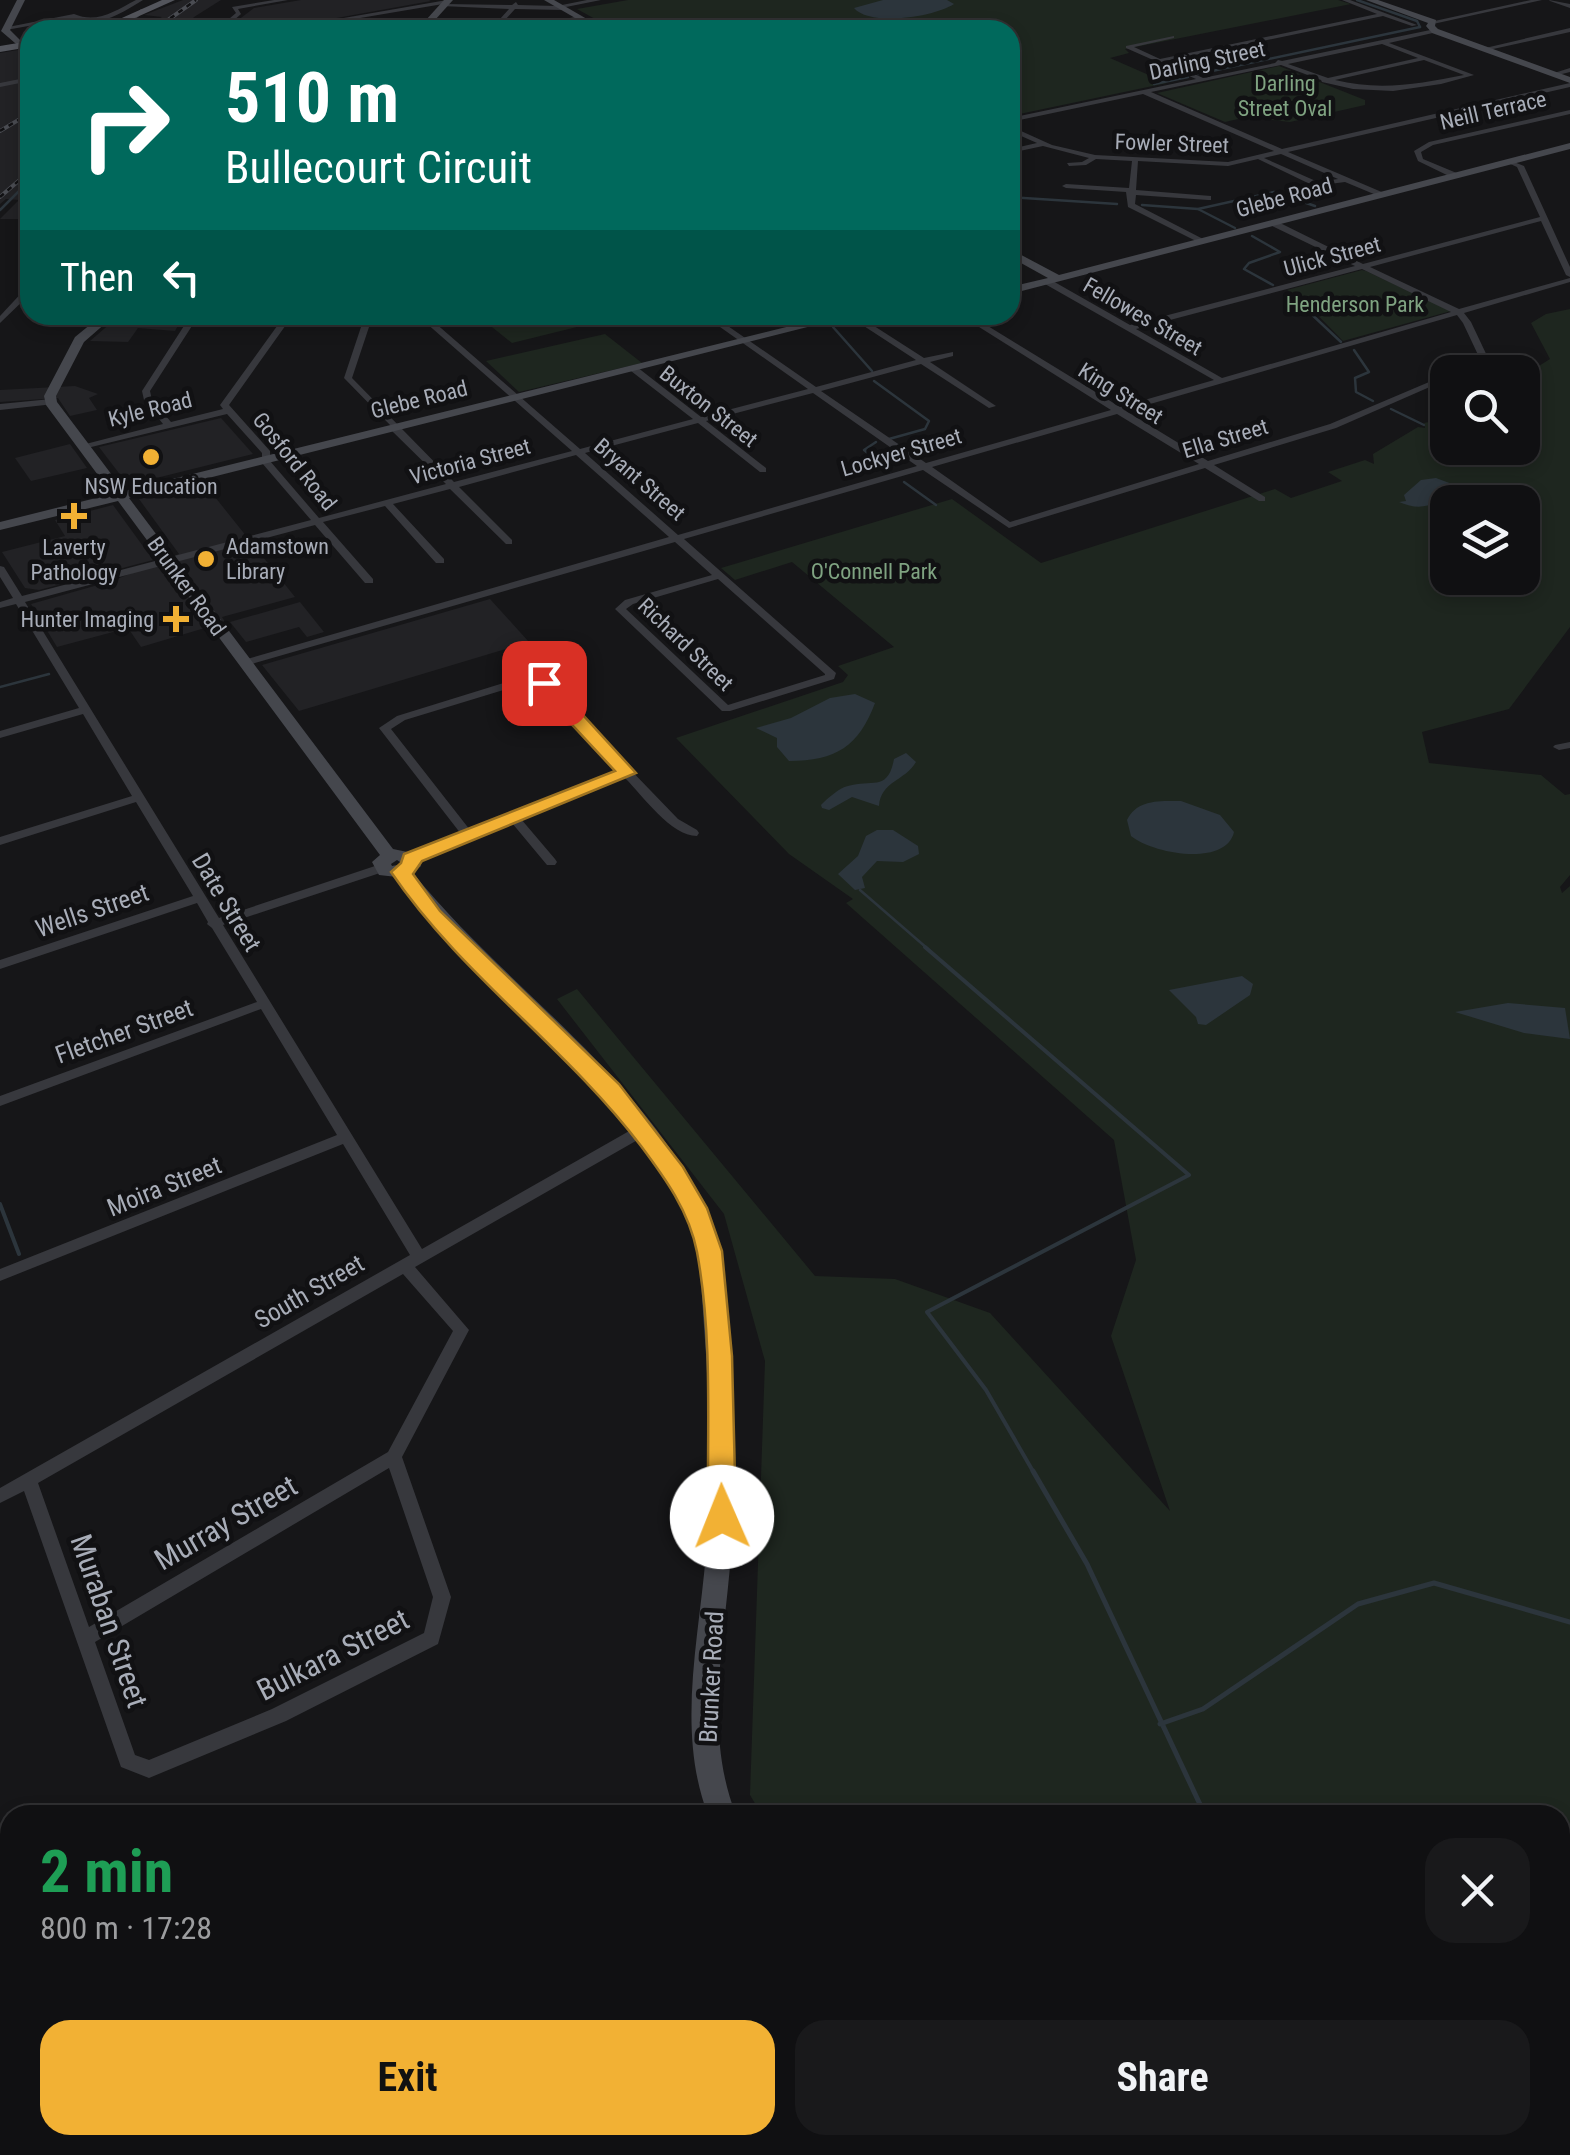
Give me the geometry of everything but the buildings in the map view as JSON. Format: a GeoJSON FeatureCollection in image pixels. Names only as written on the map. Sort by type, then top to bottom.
{"type":"FeatureCollection","features":[{"type":"Feature","properties":{"kind":"main road"},"geometry":{"type":"LineString","coordinates":[[20,39],[6,28],[21,0]]}},
{"type":"Feature","properties":{"kind":"main road"},"geometry":{"type":"LineString","coordinates":[[118,20],[142,5],[170,0]]}},
{"type":"Feature","properties":{"kind":"main road"},"geometry":{"type":"LineString","coordinates":[[1370,0],[1570,82]]}},
{"type":"Feature","properties":{"kind":"main road"},"geometry":{"type":"LineString","coordinates":[[557,5],[584,20]]}},
{"type":"Feature","properties":{"kind":"main road","name":"Glebe Road"},"geometry":{"type":"LineString","coordinates":[[1020,288],[1570,146]]}},
{"type":"Feature","properties":{"kind":"main road"},"geometry":{"type":"LineString","coordinates":[[1020,259],[1053,280]]}},
{"type":"Feature","properties":{"kind":"main road"},"geometry":{"type":"LineString","coordinates":[[51,402],[50,396],[78,340],[97,325]]}},
{"type":"Feature","properties":{"kind":"main road","name":"Glebe Road"},"geometry":{"type":"LineString","coordinates":[[0,526],[810,325]]}},
{"type":"Feature","properties":{"kind":"main road","name":"Brunker Road"},"geometry":{"type":"LineString","coordinates":[[51,402],[433,916],[611,1090],[695,1208],[709,1251],[719,1356],[722,1517],[707,1682],[708,1761],[717,1805]]}},
{"type":"Feature","properties":{"kind":"street"},"geometry":{"type":"LineString","coordinates":[[228,0],[239,12],[230,20]]}},
{"type":"Feature","properties":{"kind":"street"},"geometry":{"type":"LineString","coordinates":[[234,8],[286,0]]}},
{"type":"Feature","properties":{"kind":"street"},"geometry":{"type":"LineString","coordinates":[[502,20],[519,0]]}},
{"type":"Feature","properties":{"kind":"street"},"geometry":{"type":"LineString","coordinates":[[557,5],[578,0]]}},
{"type":"Feature","properties":{"kind":"street"},"geometry":{"type":"LineString","coordinates":[[336,20],[446,3],[511,9],[598,0]]}},
{"type":"Feature","properties":{"kind":"street"},"geometry":{"type":"LineString","coordinates":[[1344,0],[1413,29]]}},
{"type":"Feature","properties":{"kind":"street","name":"Darling Street"},"geometry":{"type":"LineString","coordinates":[[1020,118],[1379,41],[1413,29],[1436,29],[1538,0]]}},
{"type":"Feature","properties":{"kind":"street"},"geometry":{"type":"LineString","coordinates":[[1552,0],[1570,6]]}},
{"type":"Feature","properties":{"kind":"street"},"geometry":{"type":"LineString","coordinates":[[110,20],[142,5]]}},
{"type":"Feature","properties":{"kind":"street"},"geometry":{"type":"LineString","coordinates":[[1159,61],[1383,14]]}},
{"type":"Feature","properties":{"kind":"street"},"geometry":{"type":"LineString","coordinates":[[51,20],[74,16],[79,20]]}},
{"type":"Feature","properties":{"kind":"street"},"geometry":{"type":"LineString","coordinates":[[567,20],[580,18]]}},
{"type":"Feature","properties":{"kind":"street"},"geometry":{"type":"LineString","coordinates":[[6,28],[20,26]]}},
{"type":"Feature","properties":{"kind":"street","name":"Darling Street"},"geometry":{"type":"LineString","coordinates":[[1413,29],[1436,29]]}},
{"type":"Feature","properties":{"kind":"street"},"geometry":{"type":"LineString","coordinates":[[1484,49],[1570,30]]}},
{"type":"Feature","properties":{"kind":"street"},"geometry":{"type":"LineString","coordinates":[[1172,36],[1128,47],[1202,79]]}},
{"type":"Feature","properties":{"kind":"street"},"geometry":{"type":"LineString","coordinates":[[1278,62],[1347,88],[1397,92],[1471,75],[1379,41]]}},
{"type":"Feature","properties":{"kind":"street"},"geometry":{"type":"LineString","coordinates":[[1324,81],[1424,58]]}},
{"type":"Feature","properties":{"kind":"street"},"geometry":{"type":"LineString","coordinates":[[1554,74],[1570,70]]}},
{"type":"Feature","properties":{"kind":"street","name":"Fowler Street"},"geometry":{"type":"LineString","coordinates":[[1020,133],[1043,144],[1095,157],[1206,165],[1260,158],[1570,82]]}},
{"type":"Feature","properties":{"kind":"street"},"geometry":{"type":"LineString","coordinates":[[1144,92],[1381,195]]}},
{"type":"Feature","properties":{"kind":"street","name":"Neill Terrace"},"geometry":{"type":"LineString","coordinates":[[1456,176],[1420,160],[1417,150],[1570,112]]}},
{"type":"Feature","properties":{"kind":"street"},"geometry":{"type":"LineString","coordinates":[[1422,120],[1461,136]]}},
{"type":"Feature","properties":{"kind":"street"},"geometry":{"type":"LineString","coordinates":[[1020,149],[1043,144]]}},
{"type":"Feature","properties":{"kind":"street"},"geometry":{"type":"LineString","coordinates":[[1069,164],[1087,163],[1095,157]]}},
{"type":"Feature","properties":{"kind":"street"},"geometry":{"type":"LineString","coordinates":[[1260,158],[1317,184],[1345,180]]}},
{"type":"Feature","properties":{"kind":"street"},"geometry":{"type":"LineString","coordinates":[[1136,161],[1130,191],[1132,207],[1202,242]]}},
{"type":"Feature","properties":{"kind":"street"},"geometry":{"type":"LineString","coordinates":[[1509,162],[1520,166],[1570,278]]}},
{"type":"Feature","properties":{"kind":"street"},"geometry":{"type":"LineString","coordinates":[[1065,188],[1208,198]]}},
{"type":"Feature","properties":{"kind":"street","name":"Ulick Street"},"geometry":{"type":"LineString","coordinates":[[1129,328],[1544,218]]}},
{"type":"Feature","properties":{"kind":"street"},"geometry":{"type":"LineString","coordinates":[[1273,224],[1458,312],[1468,322],[1483,355]]}},
{"type":"Feature","properties":{"kind":"street","name":"Lockyer Street"},"geometry":{"type":"LineString","coordinates":[[244,663],[1570,278]]}},
{"type":"Feature","properties":{"kind":"street","name":"Fellowes Street"},"geometry":{"type":"LineString","coordinates":[[1053,280],[1221,381]]}},
{"type":"Feature","properties":{"kind":"street"},"geometry":{"type":"LineString","coordinates":[[0,321],[20,300]]}},
{"type":"Feature","properties":{"kind":"street"},"geometry":{"type":"LineString","coordinates":[[0,305],[14,306]]}},
{"type":"Feature","properties":{"kind":"street"},"geometry":{"type":"LineString","coordinates":[[169,425],[148,400],[146,391],[189,325]]}},
{"type":"Feature","properties":{"kind":"street","name":"Gosford Road"},"geometry":{"type":"LineString","coordinates":[[282,325],[226,400],[226,411],[267,454],[265,461],[369,582]]}},
{"type":"Feature","properties":{"kind":"street"},"geometry":{"type":"LineString","coordinates":[[365,325],[348,378],[509,542]]}},
{"type":"Feature","properties":{"kind":"street","name":"Bryant Street"},"geometry":{"type":"LineString","coordinates":[[433,325],[831,674],[823,680],[726,709]]}},
{"type":"Feature","properties":{"kind":"street"},"geometry":{"type":"LineString","coordinates":[[722,325],[922,467]]}},
{"type":"Feature","properties":{"kind":"street"},"geometry":{"type":"LineString","coordinates":[[866,325],[992,406]]}},
{"type":"Feature","properties":{"kind":"street","name":"King Street"},"geometry":{"type":"LineString","coordinates":[[980,325],[1262,499]]}},
{"type":"Feature","properties":{"kind":"street","name":"Victoria Street"},"geometry":{"type":"LineString","coordinates":[[0,605],[950,354]]}},
{"type":"Feature","properties":{"kind":"street","name":"Buxton Street"},"geometry":{"type":"LineString","coordinates":[[634,369],[763,470]]}},
{"type":"Feature","properties":{"kind":"street","name":"Ella Street"},"geometry":{"type":"LineString","coordinates":[[922,467],[1009,525],[1333,426],[1430,384]]}},
{"type":"Feature","properties":{"kind":"street"},"geometry":{"type":"LineString","coordinates":[[0,407],[51,402]]}},
{"type":"Feature","properties":{"kind":"street","name":"Kyle Road"},"geometry":{"type":"LineString","coordinates":[[84,446],[226,411]]}},
{"type":"Feature","properties":{"kind":"street"},"geometry":{"type":"LineString","coordinates":[[387,503],[440,561]]}},
{"type":"Feature","properties":{"kind":"street","name":"Date Street"},"geometry":{"type":"LineString","coordinates":[[0,569],[345,1138],[412,1261]]}},
{"type":"Feature","properties":{"kind":"street"},"geometry":{"type":"LineString","coordinates":[[620,607],[719,576]]}},
{"type":"Feature","properties":{"kind":"street","name":"Richard Street"},"geometry":{"type":"LineString","coordinates":[[620,607],[726,709]]}},
{"type":"Feature","properties":{"kind":"street"},"geometry":{"type":"LineString","coordinates":[[525,654],[535,678],[674,822],[693,832]]}},
{"type":"Feature","properties":{"kind":"street"},"geometry":{"type":"LineString","coordinates":[[469,837],[385,728],[402,718],[535,678]]}},
{"type":"Feature","properties":{"kind":"street"},"geometry":{"type":"LineString","coordinates":[[0,735],[86,710]]}},
{"type":"Feature","properties":{"kind":"street"},"geometry":{"type":"LineString","coordinates":[[213,924],[396,864],[627,773]]}},
{"type":"Feature","properties":{"kind":"street"},"geometry":{"type":"LineString","coordinates":[[0,841],[138,798]]}},
{"type":"Feature","properties":{"kind":"street"},"geometry":{"type":"LineString","coordinates":[[515,819],[551,862]]}},
{"type":"Feature","properties":{"kind":"street","name":"Wells Street"},"geometry":{"type":"LineString","coordinates":[[0,965],[198,898]]}},
{"type":"Feature","properties":{"kind":"street","name":"Fletcher Street"},"geometry":{"type":"LineString","coordinates":[[0,1100],[263,1004]]}},
{"type":"Feature","properties":{"kind":"street","name":"South Street"},"geometry":{"type":"LineString","coordinates":[[0,1496],[643,1130]]}},
{"type":"Feature","properties":{"kind":"street","name":"Moira Street"},"geometry":{"type":"LineString","coordinates":[[0,1276],[345,1138]]}},
{"type":"Feature","properties":{"kind":"street"},"geometry":{"type":"LineString","coordinates":[[394,1458],[462,1330],[412,1261]]}},
{"type":"Feature","properties":{"kind":"street","name":"Murray Street"},"geometry":{"type":"LineString","coordinates":[[86,1638],[394,1458]]}},
{"type":"Feature","properties":{"kind":"street","name":"Bulkara Street"},"geometry":{"type":"LineString","coordinates":[[149,1769],[279,1715],[432,1638],[442,1597],[394,1458]]}},
{"type":"Feature","properties":{"kind":"street","name":"Muraban Street"},"geometry":{"type":"LineString","coordinates":[[28,1480],[128,1761],[149,1769]]}},
{"type":"Feature","properties":{"kind":"shaded area"},"geometry":{"type":"Polygon","coordinates":[[[183,0],[221,0],[192,20],[157,20],[162,17],[144,15],[183,0]]]}},
{"type":"Feature","properties":{"kind":"shaded area"},"geometry":{"type":"Polygon","coordinates":[[[301,0],[431,1],[326,20],[238,20],[254,8],[301,0]]]}},
{"type":"Feature","properties":{"kind":"shaded area"},"geometry":{"type":"Polygon","coordinates":[[[883,0],[947,0],[954,4],[932,13],[887,19],[862,14],[854,8],[883,0]]]}},
{"type":"Feature","properties":{"kind":"shaded area"},"geometry":{"type":"Polygon","coordinates":[[[20,50],[20,219],[0,219],[19,200],[6,199],[0,204],[0,53],[20,50]]]}},
{"type":"Feature","properties":{"kind":"shaded area"},"geometry":{"type":"Polygon","coordinates":[[[109,325],[178,325],[175,331],[138,328],[128,342],[90,341],[109,325]]]}},
{"type":"Feature","properties":{"kind":"shaded area"},"geometry":{"type":"Polygon","coordinates":[[[75,386],[98,394],[89,398],[97,410],[70,416],[58,398],[0,402],[0,390],[75,386]]]}},
{"type":"Feature","properties":{"kind":"shaded area","name":"NSW Education"},"geometry":{"type":"Polygon","coordinates":[[[221,418],[253,454],[128,485],[99,447],[221,418]]]}},
{"type":"Feature","properties":{"kind":"shaded area"},"geometry":{"type":"Polygon","coordinates":[[[70,444],[87,468],[31,481],[15,458],[70,444]]]}},
{"type":"Feature","properties":{"kind":"shaded area"},"geometry":{"type":"Polygon","coordinates":[[[1436,478],[1452,485],[1430,485],[1428,505],[1399,502],[1406,501],[1404,495],[1421,480],[1436,478]]]}},
{"type":"Feature","properties":{"kind":"shaded area"},"geometry":{"type":"Polygon","coordinates":[[[203,482],[295,597],[222,617],[225,622],[141,647],[128,628],[57,647],[31,604],[112,581],[179,554],[139,499],[203,482]]]}},
{"type":"Feature","properties":{"kind":"shaded area"},"geometry":{"type":"Polygon","coordinates":[[[113,505],[153,560],[39,590],[25,588],[2,552],[65,536],[55,520],[113,505]]]}},
{"type":"Feature","properties":{"kind":"shaded area"},"geometry":{"type":"Polygon","coordinates":[[[490,599],[529,642],[299,711],[262,665],[490,599]]]}},
{"type":"Feature","properties":{"kind":"shaded area"},"geometry":{"type":"Polygon","coordinates":[[[300,602],[324,632],[307,637],[299,627],[246,642],[230,622],[300,602]]]}},
{"type":"Feature","properties":{"kind":"shaded area"},"geometry":{"type":"Polygon","coordinates":[[[855,694],[875,703],[853,740],[833,754],[789,761],[777,747],[777,738],[756,728],[791,718],[830,698],[855,694]]]}},
{"type":"Feature","properties":{"kind":"shaded area"},"geometry":{"type":"Polygon","coordinates":[[[906,753],[916,762],[884,791],[879,806],[852,797],[829,810],[822,808],[827,799],[845,787],[883,780],[894,759],[906,753]]]}},
{"type":"Feature","properties":{"kind":"shaded area"},"geometry":{"type":"Polygon","coordinates":[[[1181,801],[1220,815],[1234,832],[1228,843],[1218,850],[1188,854],[1155,848],[1131,836],[1127,820],[1137,808],[1181,801]]]}},
{"type":"Feature","properties":{"kind":"shaded area"},"geometry":{"type":"Polygon","coordinates":[[[877,830],[893,830],[918,846],[919,854],[903,862],[877,861],[862,877],[865,888],[855,890],[838,874],[858,856],[866,836],[877,830]]]}},
{"type":"Feature","properties":{"kind":"shaded area"},"geometry":{"type":"Polygon","coordinates":[[[1242,976],[1253,984],[1250,995],[1206,1025],[1198,1024],[1196,1017],[1169,990],[1242,976]]]}},
{"type":"Feature","properties":{"kind":"shaded area"},"geometry":{"type":"Polygon","coordinates":[[[1508,1003],[1565,1008],[1570,1039],[1524,1033],[1455,1012],[1508,1003]]]}},
{"type":"Feature","properties":{"kind":"green space"},"geometry":{"type":"Polygon","coordinates":[[[628,0],[1338,0],[1351,4],[1125,49],[1129,53],[1110,58],[1167,83],[1020,114],[1020,20],[597,20],[577,9],[628,0]]]}},
{"type":"Feature","properties":{"kind":"green space","name":"Darling Street Oval"},"geometry":{"type":"Polygon","coordinates":[[[1279,66],[1365,100],[1365,105],[1290,122],[1247,117],[1225,122],[1157,93],[1279,66]]]}},
{"type":"Feature","properties":{"kind":"green space","name":"Henderson Park"},"geometry":{"type":"Polygon","coordinates":[[[1362,270],[1451,311],[1343,341],[1299,296],[1287,290],[1362,270]]]}},
{"type":"Feature","properties":{"kind":"green space","name":"O'Connell Park"},"geometry":{"type":"Polygon","coordinates":[[[1570,309],[1570,627],[1509,709],[1422,732],[1429,763],[1541,775],[1565,795],[1570,794],[1570,875],[1560,887],[1562,893],[1570,886],[1570,1805],[756,1805],[750,1795],[765,1361],[724,1214],[557,999],[577,989],[815,1276],[895,1279],[990,1313],[1170,1511],[1111,1336],[1136,1260],[1114,1140],[846,903],[853,899],[789,854],[676,738],[843,682],[848,675],[838,666],[894,647],[792,562],[735,580],[721,568],[952,499],[1041,563],[1275,489],[1291,498],[1342,481],[1328,472],[1365,460],[1374,464],[1373,454],[1418,427],[1425,428],[1424,423],[1430,422],[1430,465],[1540,465],[1540,365],[1550,359],[1531,323],[1546,314],[1570,309]]]}},
{"type":"Feature","properties":{"kind":"green space"},"geometry":{"type":"Polygon","coordinates":[[[490,325],[581,326],[512,343],[490,325]]]}},
{"type":"Feature","properties":{"kind":"green space"},"geometry":{"type":"Polygon","coordinates":[[[605,334],[642,363],[519,392],[486,361],[605,334]]]}},
{"type":"Feature","properties":{"kind":"waterway"},"geometry":{"type":"LineString","coordinates":[[1198,74],[1420,27],[1417,21],[1357,0]]}},
{"type":"Feature","properties":{"kind":"waterway"},"geometry":{"type":"LineString","coordinates":[[1154,84],[1188,77]]}},
{"type":"Feature","properties":{"kind":"waterway"},"geometry":{"type":"LineString","coordinates":[[0,210],[20,190]]}},
{"type":"Feature","properties":{"kind":"waterway"},"geometry":{"type":"LineString","coordinates":[[1198,209],[1274,192],[1315,206]]}},
{"type":"Feature","properties":{"kind":"waterway"},"geometry":{"type":"LineString","coordinates":[[1020,198],[1117,204]]}},
{"type":"Feature","properties":{"kind":"waterway"},"geometry":{"type":"LineString","coordinates":[[1142,205],[1198,209]]}},
{"type":"Feature","properties":{"kind":"waterway"},"geometry":{"type":"LineString","coordinates":[[1198,209],[1235,228]]}},
{"type":"Feature","properties":{"kind":"waterway"},"geometry":{"type":"LineString","coordinates":[[1252,236],[1280,252],[1249,263],[1244,269],[1273,285]]}},
{"type":"Feature","properties":{"kind":"waterway"},"geometry":{"type":"LineString","coordinates":[[1289,293],[1341,342]]}},
{"type":"Feature","properties":{"kind":"waterway"},"geometry":{"type":"LineString","coordinates":[[833,327],[872,371]]}},
{"type":"Feature","properties":{"kind":"waterway"},"geometry":{"type":"LineString","coordinates":[[1354,350],[1369,372],[1355,378],[1356,392],[1373,401]]}},
{"type":"Feature","properties":{"kind":"waterway"},"geometry":{"type":"LineString","coordinates":[[874,381],[929,421],[925,429],[889,439]]}},
{"type":"Feature","properties":{"kind":"waterway"},"geometry":{"type":"LineString","coordinates":[[1391,409],[1424,425]]}},
{"type":"Feature","properties":{"kind":"waterway"},"geometry":{"type":"LineString","coordinates":[[876,442],[864,450],[890,471]]}},
{"type":"Feature","properties":{"kind":"waterway"},"geometry":{"type":"LineString","coordinates":[[904,482],[936,505]]}},
{"type":"Feature","properties":{"kind":"waterway"},"geometry":{"type":"LineString","coordinates":[[0,687],[49,674]]}},
{"type":"Feature","properties":{"kind":"waterway"},"geometry":{"type":"LineString","coordinates":[[860,890],[928,949]]}},
{"type":"Feature","properties":{"kind":"waterway"},"geometry":{"type":"LineString","coordinates":[[925,947],[1189,1175],[927,1312],[986,1390],[1034,1473]]}},
{"type":"Feature","properties":{"kind":"waterway"},"geometry":{"type":"LineString","coordinates":[[0,1204],[19,1254]]}},
{"type":"Feature","properties":{"kind":"waterway"},"geometry":{"type":"LineString","coordinates":[[1033,1471],[1087,1564],[1162,1723]]}},
{"type":"Feature","properties":{"kind":"waterway"},"geometry":{"type":"LineString","coordinates":[[1162,1723],[1203,1709],[1358,1604],[1434,1583],[1570,1622]]}},
{"type":"Feature","properties":{"kind":"waterway"},"geometry":{"type":"LineString","coordinates":[[1162,1723],[1200,1805]]}},
{"type":"Feature","properties":{"kind":"railway"},"geometry":{"type":"LineString","coordinates":[[168,20],[196,0]]}},
{"type":"Feature","properties":{"kind":"railway"},"geometry":{"type":"LineString","coordinates":[[0,131],[20,119]]}},
{"type":"Feature","properties":{"kind":"railway"},"geometry":{"type":"LineString","coordinates":[[0,197],[20,180]]}},
{"type":"Feature","properties":{"kind":"place","name":"NSW Education"},"geometry":{"type":"Point","coordinates":[151,457]}},
{"type":"Feature","properties":{"kind":"place","name":"Laverty Pathology"},"geometry":{"type":"Point","coordinates":[74,516]}},
{"type":"Feature","properties":{"kind":"place","name":"Adamstown Library"},"geometry":{"type":"Point","coordinates":[206,559]}},
{"type":"Feature","properties":{"kind":"place","name":"Hunter Imaging"},"geometry":{"type":"Point","coordinates":[176,619]}},
{"type":"Feature","properties":{"kind":"route"},"geometry":{"type":"LineString","coordinates":[[544,683],[627,773],[412,858],[412,866],[402,872],[433,916],[611,1090],[675,1173],[695,1208],[709,1251],[719,1356],[722,1517]]}}]}
